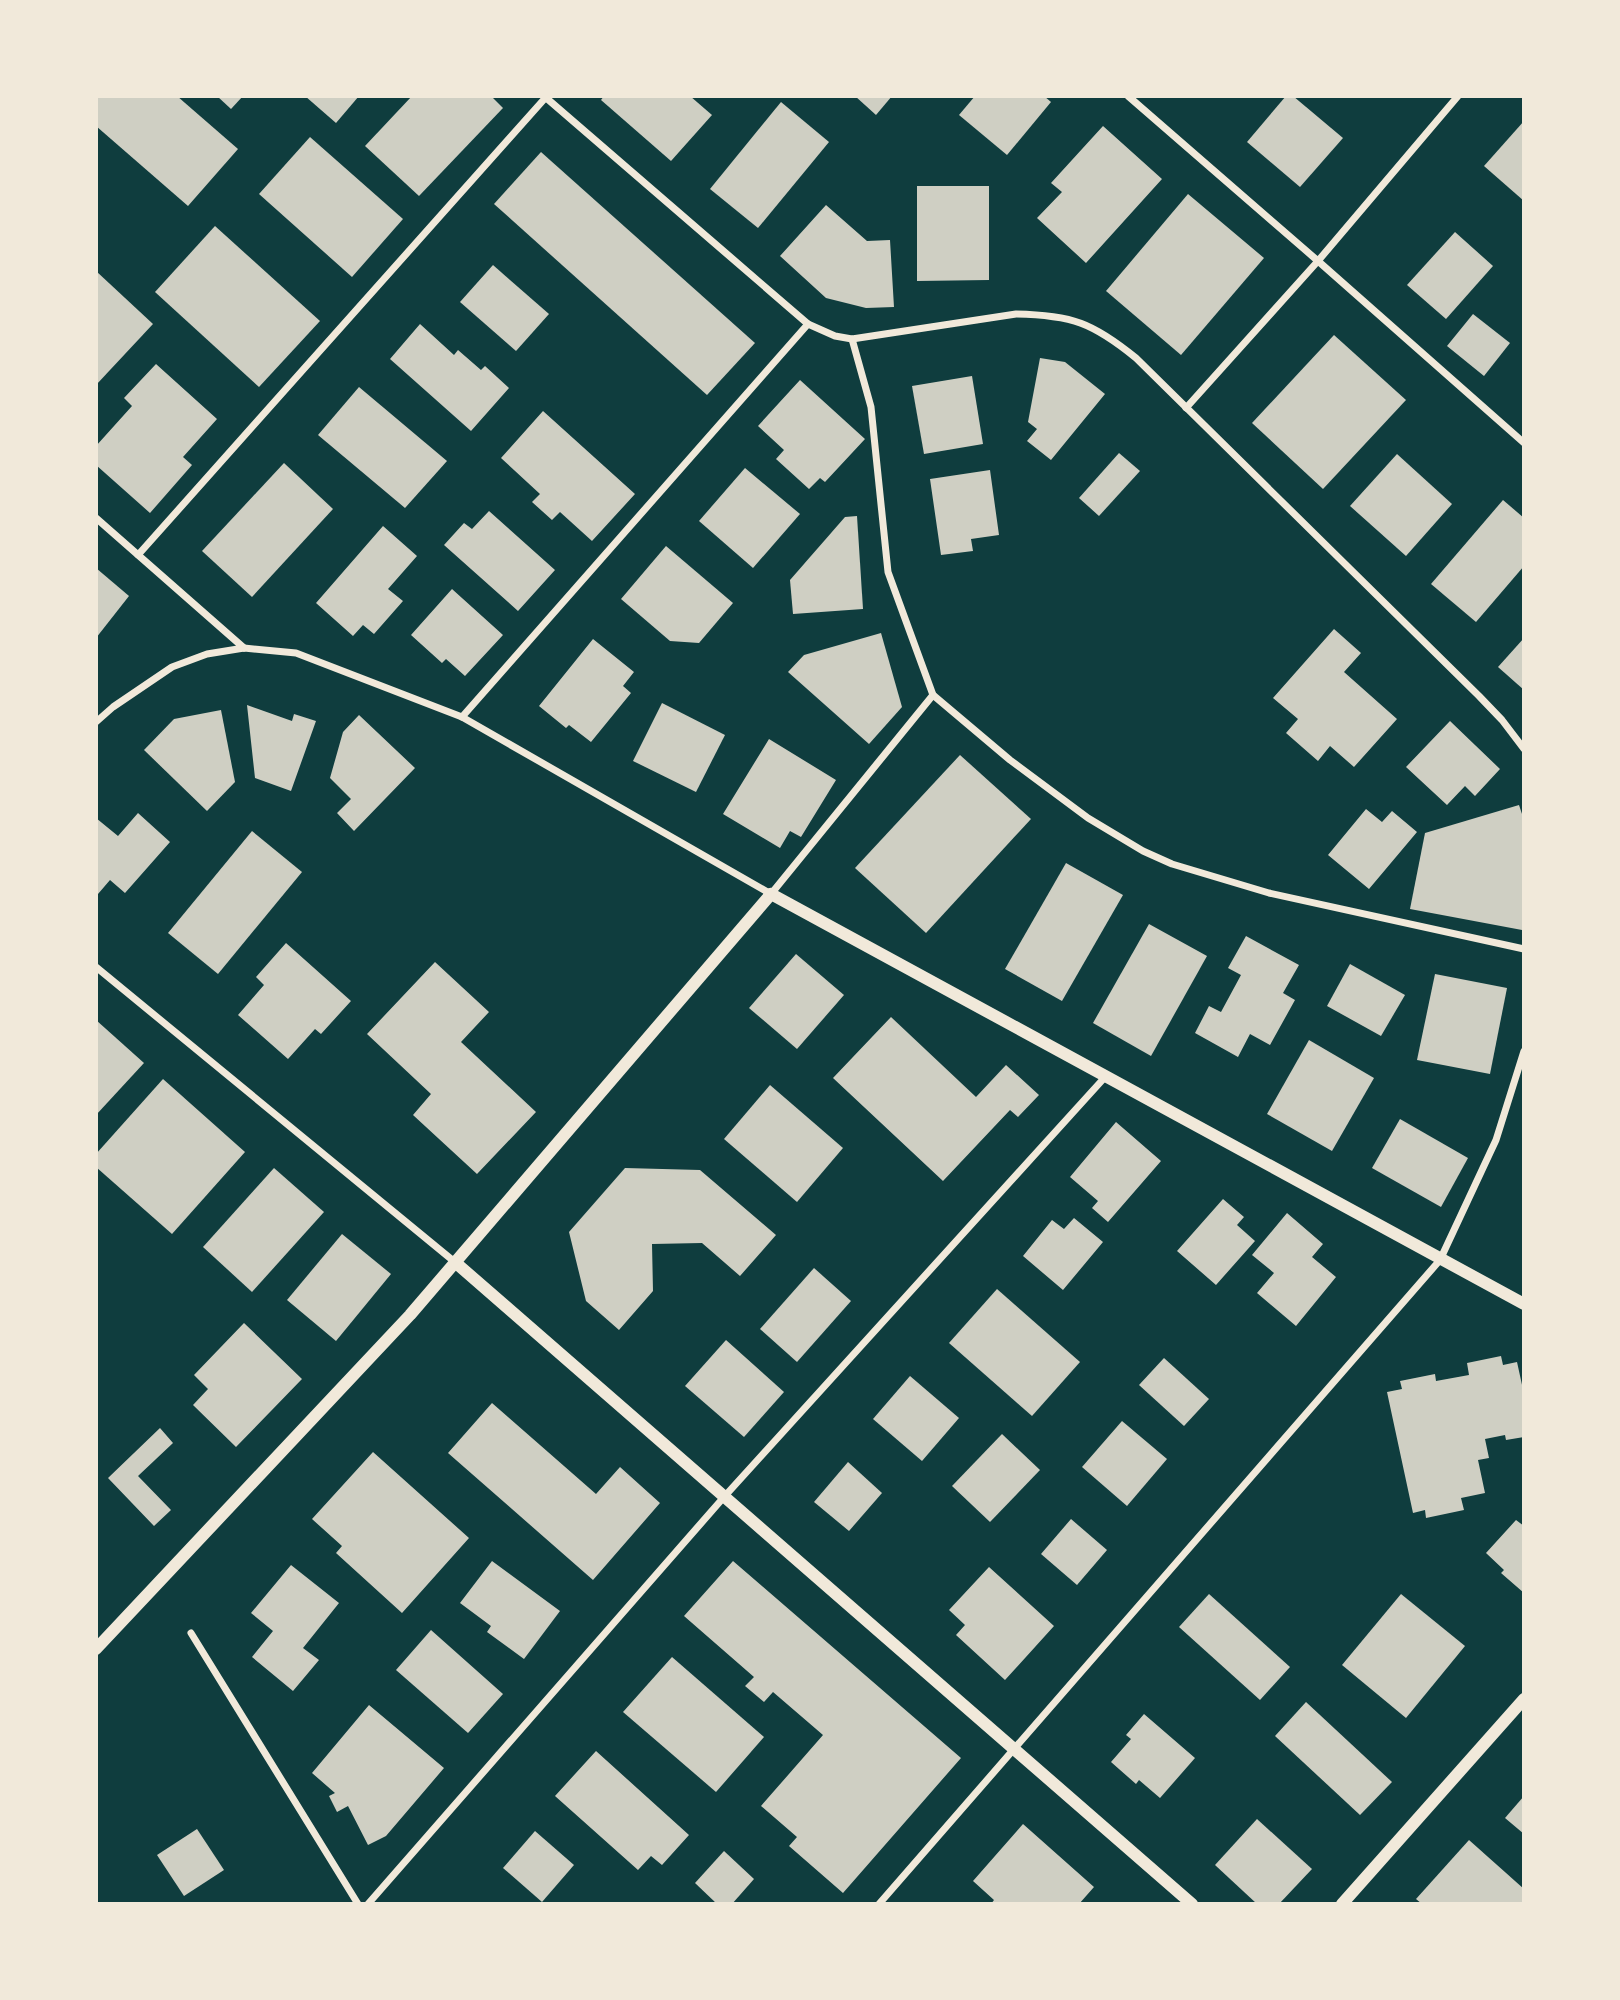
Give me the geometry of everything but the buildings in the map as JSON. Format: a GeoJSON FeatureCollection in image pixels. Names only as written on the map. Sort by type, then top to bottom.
{"type":"FeatureCollection","features":[{"type":"Feature","properties":{"kind":"street"},"geometry":{"type":"LineString","coordinates":[[1128,96],[1524,443]]}},
{"type":"Feature","properties":{"kind":"street"},"geometry":{"type":"LineString","coordinates":[[1186,408],[1318,261],[1458,96]]}},
{"type":"Feature","properties":{"kind":"street"},"geometry":{"type":"LineString","coordinates":[[138,555],[545,97],[807,324],[835,336],[852,339],[1016,314],[1069,318],[1089,325],[1116,342],[1136,358],[1479,696],[1524,749]]}},
{"type":"Feature","properties":{"kind":"street"},"geometry":{"type":"LineString","coordinates":[[461,717],[807,324]]}},
{"type":"Feature","properties":{"kind":"street"},"geometry":{"type":"LineString","coordinates":[[852,339],[872,407],[888,572],[933,695],[1010,760],[1087,818],[1162,860],[1269,893],[1524,949]]}},
{"type":"Feature","properties":{"kind":"street"},"geometry":{"type":"LineString","coordinates":[[96,518],[244,648]]}},
{"type":"Feature","properties":{"kind":"street"},"geometry":{"type":"LineString","coordinates":[[96,722],[113,707],[172,667],[207,654],[244,648],[278,650],[317,660],[461,717],[771,894],[1524,1304]]}},
{"type":"Feature","properties":{"kind":"street"},"geometry":{"type":"LineString","coordinates":[[96,1649],[363,1366],[456,1263],[771,894],[933,695]]}},
{"type":"Feature","properties":{"kind":"street"},"geometry":{"type":"LineString","coordinates":[[96,967],[456,1263],[1192,1904]]}},
{"type":"Feature","properties":{"kind":"street"},"geometry":{"type":"LineString","coordinates":[[878,1904],[1440,1260],[1496,1140],[1524,1051]]}},
{"type":"Feature","properties":{"kind":"street"},"geometry":{"type":"LineString","coordinates":[[368,1904],[724,1497],[1106,1076]]}},
{"type":"Feature","properties":{"kind":"street"},"geometry":{"type":"LineString","coordinates":[[191,1633],[358,1904]]}},
{"type":"Feature","properties":{"kind":"street"},"geometry":{"type":"LineString","coordinates":[[1342,1904],[1524,1699]]}}]}
